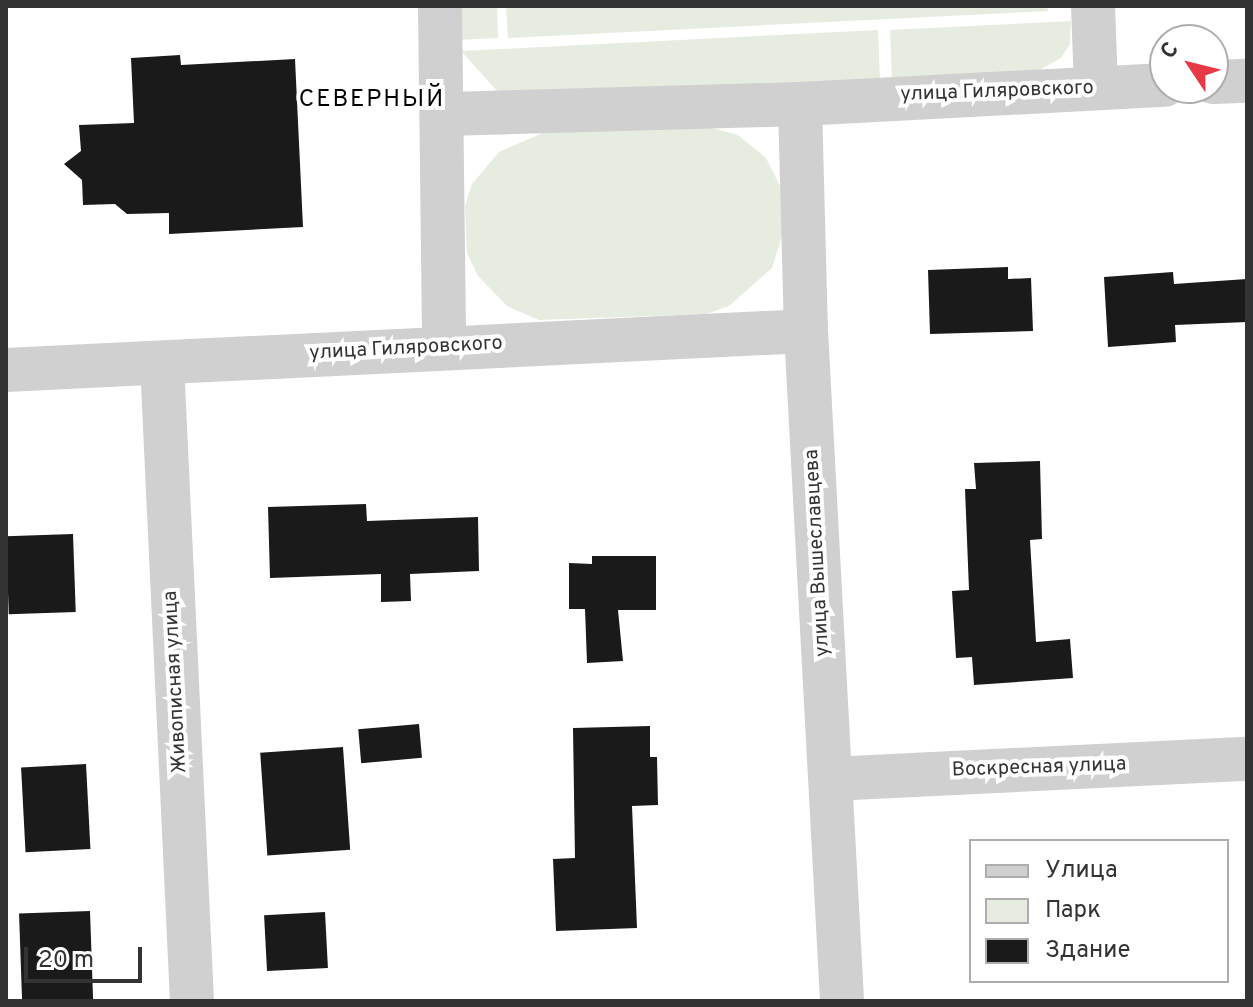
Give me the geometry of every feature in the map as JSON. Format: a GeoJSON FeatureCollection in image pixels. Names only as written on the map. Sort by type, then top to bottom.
{"type":"FeatureCollection","features":[{"type":"Feature","properties":{"kind":"street"},"geometry":{"type":"LineString","coordinates":[[440,6],[445,114],[444,348]]}},
{"type":"Feature","properties":{"kind":"street"},"geometry":{"type":"LineString","coordinates":[[1093,6],[1096,87]]}},
{"type":"Feature","properties":{"kind":"street","name":"улица Гиляровского"},"geometry":{"type":"LineString","coordinates":[[445,114],[800,104],[1149,85]]}},
{"type":"Feature","properties":{"kind":"street","name":"улица Вышеславцева"},"geometry":{"type":"LineString","coordinates":[[800,104],[806,331],[842,1001]]}},
{"type":"Feature","properties":{"kind":"street","name":"улица Гиляровского"},"geometry":{"type":"LineString","coordinates":[[6,370],[806,331]]}},
{"type":"Feature","properties":{"kind":"street","name":"Живописная улица"},"geometry":{"type":"LineString","coordinates":[[162,363],[192,1001]]}},
{"type":"Feature","properties":{"kind":"street","name":"Воскресная улица"},"geometry":{"type":"LineString","coordinates":[[831,779],[1247,759]]}},
{"type":"Feature","properties":{"kind":"green space"},"geometry":{"type":"Polygon","coordinates":[[[451,6],[497,6],[498,38],[457,40],[451,6]]]}},
{"type":"Feature","properties":{"kind":"green space"},"geometry":{"type":"Polygon","coordinates":[[[506,6],[1047,6],[1048,11],[508,38],[506,6]]]}},
{"type":"Feature","properties":{"kind":"green space"},"geometry":{"type":"Polygon","coordinates":[[[1071,21],[1070,44],[1061,58],[1036,72],[892,81],[890,30],[1071,21]]]}},
{"type":"Feature","properties":{"kind":"green space"},"geometry":{"type":"Polygon","coordinates":[[[878,30],[880,82],[500,94],[461,51],[878,30]]]}},
{"type":"Feature","properties":{"kind":"green space"},"geometry":{"type":"Polygon","coordinates":[[[708,127],[738,135],[766,158],[781,188],[782,236],[772,268],[729,306],[706,314],[539,320],[507,306],[478,276],[467,253],[465,206],[472,184],[499,152],[545,132],[708,127]]]}},
{"type":"Feature","properties":{"kind":"building"},"geometry":{"type":"Polygon","coordinates":[[[180,55],[181,65],[295,59],[303,227],[169,234],[169,213],[127,214],[115,204],[83,205],[82,180],[64,164],[81,151],[79,125],[134,123],[131,58],[180,55]]]}},
{"type":"Feature","properties":{"kind":"building"},"geometry":{"type":"Polygon","coordinates":[[[1008,267],[1008,279],[1031,278],[1033,331],[930,334],[928,270],[1008,267]]]}},
{"type":"Feature","properties":{"kind":"building"},"geometry":{"type":"Polygon","coordinates":[[[1173,272],[1174,284],[1247,279],[1247,322],[1175,325],[1176,342],[1108,347],[1104,277],[1173,272]]]}},
{"type":"Feature","properties":{"kind":"building"},"geometry":{"type":"Polygon","coordinates":[[[1040,461],[1042,539],[1030,540],[1036,642],[1070,639],[1073,678],[974,685],[972,657],[956,658],[952,591],[969,590],[965,489],[976,489],[974,463],[1040,461]]]}},
{"type":"Feature","properties":{"kind":"building"},"geometry":{"type":"Polygon","coordinates":[[[366,504],[367,521],[478,517],[479,571],[410,574],[411,601],[381,602],[381,574],[270,578],[268,507],[366,504]]]}},
{"type":"Feature","properties":{"kind":"building"},"geometry":{"type":"Polygon","coordinates":[[[73,534],[76,612],[9,614],[6,536],[73,534]]]}},
{"type":"Feature","properties":{"kind":"building"},"geometry":{"type":"Polygon","coordinates":[[[592,556],[656,556],[656,610],[618,610],[623,661],[587,663],[585,609],[569,609],[569,563],[592,564],[592,556]]]}},
{"type":"Feature","properties":{"kind":"building"},"geometry":{"type":"Polygon","coordinates":[[[419,724],[422,758],[361,763],[358,729],[419,724]]]}},
{"type":"Feature","properties":{"kind":"building"},"geometry":{"type":"Polygon","coordinates":[[[650,726],[650,757],[657,757],[658,805],[632,806],[637,928],[556,931],[553,859],[575,858],[573,728],[650,726]]]}},
{"type":"Feature","properties":{"kind":"building"},"geometry":{"type":"Polygon","coordinates":[[[343,747],[350,850],[267,856],[260,753],[343,747]]]}},
{"type":"Feature","properties":{"kind":"building"},"geometry":{"type":"Polygon","coordinates":[[[86,764],[90,849],[26,852],[21,767],[86,764]]]}},
{"type":"Feature","properties":{"kind":"building"},"geometry":{"type":"Polygon","coordinates":[[[90,911],[93,1001],[22,1001],[19,913],[90,911]]]}},
{"type":"Feature","properties":{"kind":"building"},"geometry":{"type":"Polygon","coordinates":[[[325,912],[328,968],[267,971],[264,915],[325,912]]]}},
{"type":"Feature","properties":{"kind":"district","name":"СЕВЕРНЫЙ"},"geometry":{"type":"Point","coordinates":[372,101]}}]}
